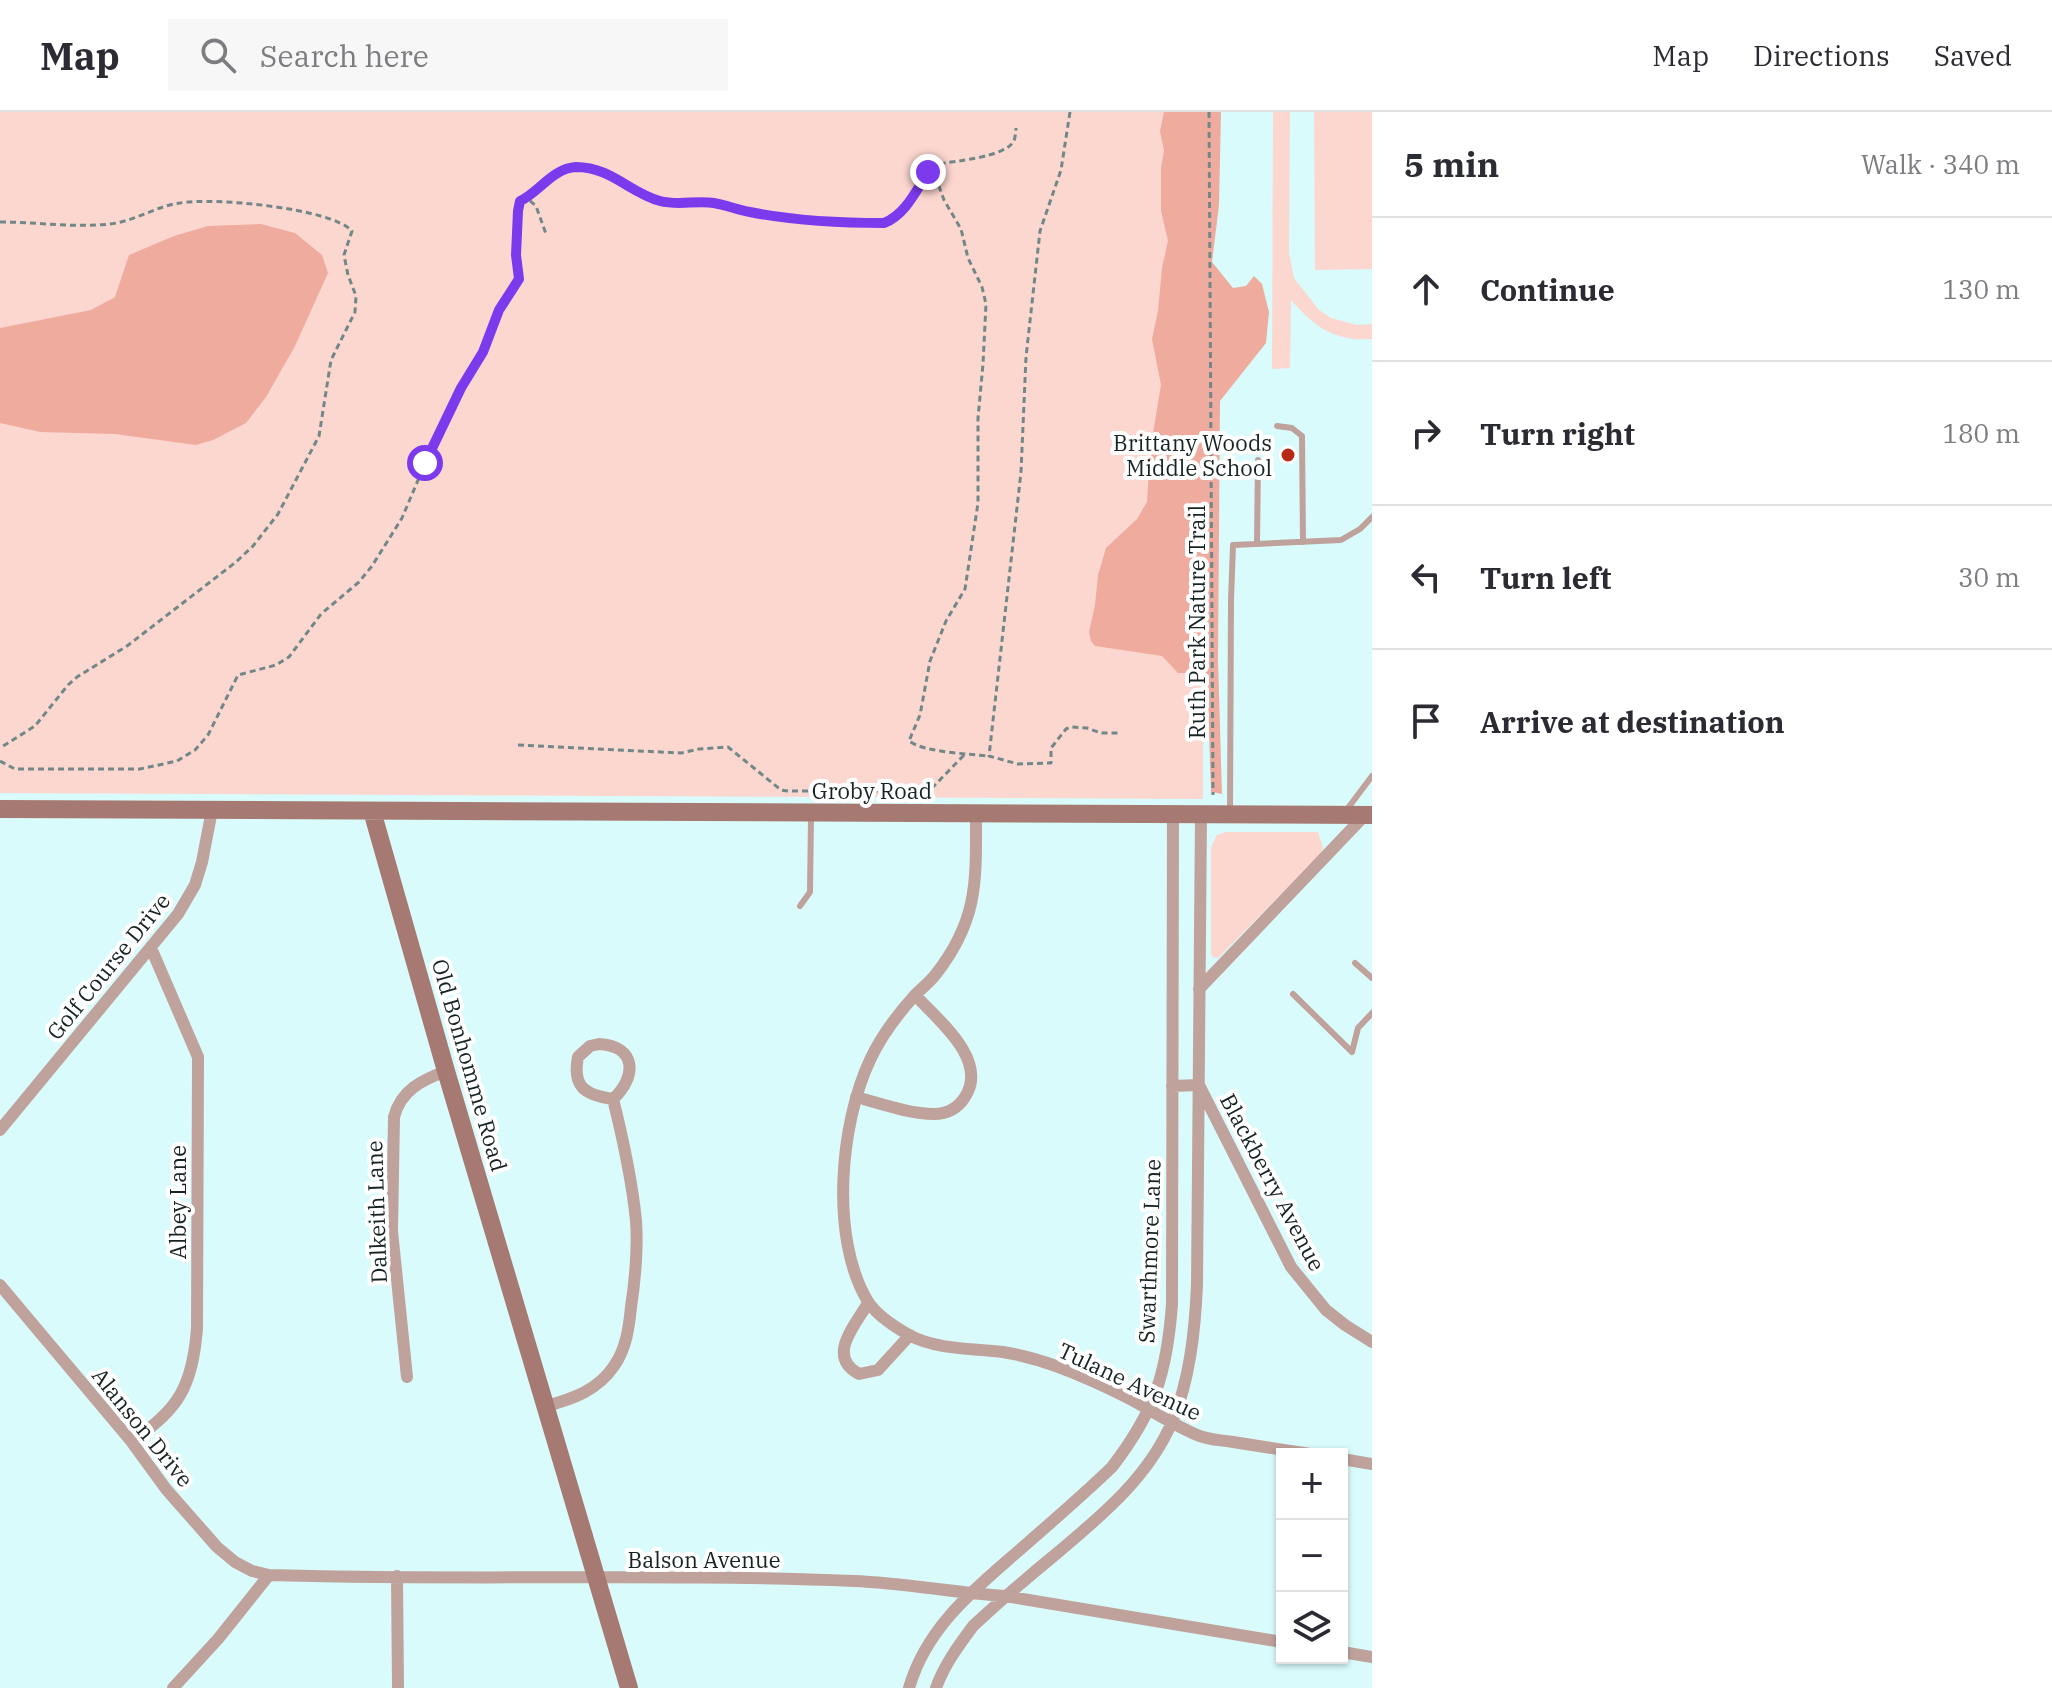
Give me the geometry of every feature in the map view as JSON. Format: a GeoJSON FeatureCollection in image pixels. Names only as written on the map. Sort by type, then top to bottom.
{"type":"FeatureCollection","features":[{"type":"Feature","properties":{"kind":"street"},"geometry":{"type":"LineString","coordinates":[[0,809],[372,811]]}},
{"type":"Feature","properties":{"kind":"street","name":"Golf Course Drive"},"geometry":{"type":"LineString","coordinates":[[0,1130],[178,914],[195,885],[212,810]]}},
{"type":"Feature","properties":{"kind":"street","name":"Groby Road"},"geometry":{"type":"LineString","coordinates":[[372,811],[1368,815]]}},
{"type":"Feature","properties":{"kind":"street","name":"Old Bonhomme Road"},"geometry":{"type":"LineString","coordinates":[[372,811],[629,1688]]}},
{"type":"Feature","properties":{"kind":"street","name":"Tulane Avenue"},"geometry":{"type":"LineString","coordinates":[[976,814],[976,879],[964,928],[934,976],[915,995],[871,1057],[849,1127],[844,1224],[852,1268],[868,1303],[910,1335],[942,1346],[1025,1356],[1126,1397],[1200,1437],[1276,1449]]}},
{"type":"Feature","properties":{"kind":"street","name":"Swarthmore Lane"},"geometry":{"type":"LineString","coordinates":[[909,1688],[925,1649],[939,1627],[969,1594],[1112,1467],[1127,1448],[1150,1410],[1165,1363],[1171,1319],[1173,815]]}},
{"type":"Feature","properties":{"kind":"street","name":"Swarthmore Lane"},"geometry":{"type":"LineString","coordinates":[[936,1688],[942,1672],[973,1626],[1126,1492],[1172,1423],[1182,1390],[1195,1319],[1201,815]]}},
{"type":"Feature","properties":{"kind":"street"},"geometry":{"type":"LineString","coordinates":[[1199,989],[1368,815]]}},
{"type":"Feature","properties":{"kind":"street","name":"Albey Lane"},"geometry":{"type":"LineString","coordinates":[[131,1441],[149,1430],[178,1402],[193,1366],[197,1328],[198,1057],[151,948]]}},
{"type":"Feature","properties":{"kind":"street"},"geometry":{"type":"LineString","coordinates":[[856,1097],[935,1114],[957,1107],[968,1092],[972,1077],[969,1060],[954,1037],[915,995]]}},
{"type":"Feature","properties":{"kind":"street"},"geometry":{"type":"LineString","coordinates":[[590,1046],[616,1046],[628,1059],[630,1077],[613,1099],[590,1094],[579,1086],[576,1075],[578,1057],[590,1046]]}},
{"type":"Feature","properties":{"kind":"street","name":"Dalkeith Lane"},"geometry":{"type":"LineString","coordinates":[[407,1377],[392,1231],[394,1117],[401,1100],[411,1088],[446,1071]]}},
{"type":"Feature","properties":{"kind":"street","name":"Blackberry Avenue"},"geometry":{"type":"LineString","coordinates":[[1172,1086],[1199,1085],[1291,1267],[1326,1310],[1372,1342]]}},
{"type":"Feature","properties":{"kind":"street"},"geometry":{"type":"LineString","coordinates":[[546,1406],[587,1392],[613,1367],[624,1347],[633,1293],[636,1223],[624,1143],[613,1099]]}},
{"type":"Feature","properties":{"kind":"street","name":"Alanson Drive"},"geometry":{"type":"LineString","coordinates":[[0,1285],[217,1547],[235,1562],[269,1575]]}},
{"type":"Feature","properties":{"kind":"street"},"geometry":{"type":"LineString","coordinates":[[868,1303],[843,1351],[849,1369],[859,1374],[878,1370],[910,1335]]}},
{"type":"Feature","properties":{"kind":"street"},"geometry":{"type":"LineString","coordinates":[[1348,1460],[1372,1464]]}},
{"type":"Feature","properties":{"kind":"street"},"geometry":{"type":"LineString","coordinates":[[173,1688],[218,1639],[269,1575]]}},
{"type":"Feature","properties":{"kind":"street","name":"Balson Avenue"},"geometry":{"type":"LineString","coordinates":[[269,1575],[903,1584],[1005,1596],[1276,1641]]}},
{"type":"Feature","properties":{"kind":"street"},"geometry":{"type":"LineString","coordinates":[[397,1576],[398,1688]]}},
{"type":"Feature","properties":{"kind":"street"},"geometry":{"type":"LineString","coordinates":[[1348,1653],[1372,1657]]}},
{"type":"Feature","properties":{"kind":"lane"},"geometry":{"type":"LineString","coordinates":[[1277,426],[1292,428],[1302,436],[1303,542]]}},
{"type":"Feature","properties":{"kind":"lane"},"geometry":{"type":"LineString","coordinates":[[1257,544],[1258,460]]}},
{"type":"Feature","properties":{"kind":"lane"},"geometry":{"type":"LineString","coordinates":[[1230,815],[1233,545],[1341,540],[1360,529],[1372,517]]}},
{"type":"Feature","properties":{"kind":"lane"},"geometry":{"type":"LineString","coordinates":[[1342,815],[1372,776]]}},
{"type":"Feature","properties":{"kind":"lane"},"geometry":{"type":"LineString","coordinates":[[800,906],[810,892],[811,813]]}},
{"type":"Feature","properties":{"kind":"lane"},"geometry":{"type":"LineString","coordinates":[[1355,963],[1372,978]]}},
{"type":"Feature","properties":{"kind":"lane"},"geometry":{"type":"LineString","coordinates":[[1293,994],[1352,1052],[1358,1028],[1372,1013]]}},
{"type":"Feature","properties":{"kind":"path"},"geometry":{"type":"LineString","coordinates":[[989,756],[1021,472],[1026,357],[1037,252],[1041,223],[1061,170],[1070,112]]}},
{"type":"Feature","properties":{"kind":"path","name":"Ruth Park Nature Trail"},"geometry":{"type":"LineString","coordinates":[[1209,112],[1213,795]]}},
{"type":"Feature","properties":{"kind":"path"},"geometry":{"type":"LineString","coordinates":[[0,761],[15,769],[87,770],[140,769],[177,761],[195,750],[208,735],[238,675],[276,665],[289,657],[321,614],[359,582],[398,525],[435,440],[483,352],[499,310],[517,284],[520,274],[516,255],[520,201],[556,175],[578,167],[611,175],[664,202],[715,203],[781,217],[884,223],[896,217],[907,205],[932,167],[1006,148],[1014,140],[1016,128]]}},
{"type":"Feature","properties":{"kind":"path"},"geometry":{"type":"LineString","coordinates":[[932,167],[940,190],[961,229],[968,258],[982,287],[986,304],[977,442],[978,503],[965,589],[946,621],[930,661],[920,715],[909,741],[935,750],[989,756],[1018,764],[1051,763],[1051,748],[1066,729],[1076,727],[1101,733],[1121,733]]}},
{"type":"Feature","properties":{"kind":"path"},"geometry":{"type":"LineString","coordinates":[[527,198],[536,206],[546,234]]}},
{"type":"Feature","properties":{"kind":"path"},"geometry":{"type":"LineString","coordinates":[[0,222],[84,226],[113,224],[134,220],[173,204],[189,202],[254,204],[327,217],[352,231],[344,255],[356,296],[353,318],[331,360],[319,436],[284,505],[269,526],[253,546],[223,572],[127,646],[77,677],[35,726],[0,748]]}},
{"type":"Feature","properties":{"kind":"path"},"geometry":{"type":"LineString","coordinates":[[518,745],[681,753],[728,747],[781,790],[788,791],[923,791],[933,787],[966,753]]}},
{"type":"Feature","properties":{"kind":"shaded area"},"geometry":{"type":"Polygon","coordinates":[[[0,112],[1205,112],[1203,799],[0,793],[0,112]]]}},
{"type":"Feature","properties":{"kind":"shaded area"},"geometry":{"type":"Polygon","coordinates":[[[1164,112],[1221,112],[1219,205],[1212,262],[1233,288],[1246,286],[1254,276],[1262,284],[1269,312],[1266,343],[1220,401],[1218,660],[1222,794],[1211,792],[1207,673],[1178,673],[1162,656],[1095,646],[1089,632],[1098,575],[1106,548],[1137,519],[1147,502],[1150,451],[1161,385],[1152,339],[1168,241],[1161,211],[1164,151],[1160,131],[1164,112]]]}},
{"type":"Feature","properties":{"kind":"shaded area"},"geometry":{"type":"Polygon","coordinates":[[[1273,112],[1290,112],[1289,253],[1294,278],[1319,310],[1331,318],[1357,325],[1372,324],[1372,339],[1336,335],[1317,325],[1291,300],[1290,368],[1272,369],[1273,112]]]}},
{"type":"Feature","properties":{"kind":"shaded area"},"geometry":{"type":"Polygon","coordinates":[[[1314,112],[1372,112],[1372,269],[1315,270],[1314,112]]]}},
{"type":"Feature","properties":{"kind":"shaded area"},"geometry":{"type":"Polygon","coordinates":[[[261,224],[295,233],[322,255],[328,273],[295,346],[266,397],[246,423],[196,445],[115,434],[40,432],[0,423],[0,328],[91,310],[115,297],[129,255],[174,236],[208,226],[261,224]]]}},
{"type":"Feature","properties":{"kind":"shaded area"},"geometry":{"type":"Polygon","coordinates":[[[1226,832],[1318,832],[1323,848],[1320,855],[1218,958],[1211,954],[1211,847],[1217,835],[1226,832]]]}},
{"type":"Feature","properties":{"kind":"place","name":"Brittany Woods Middle School"},"geometry":{"type":"Point","coordinates":[1288,455]}},
{"type":"Feature","properties":{"kind":"route"},"geometry":{"type":"LineString","coordinates":[[425,463],[461,388],[483,352],[499,310],[519,279],[516,255],[520,201],[556,175],[578,167],[599,170],[655,200],[679,204],[715,203],[781,217],[884,223],[896,217],[907,205],[928,172]]}}]}
